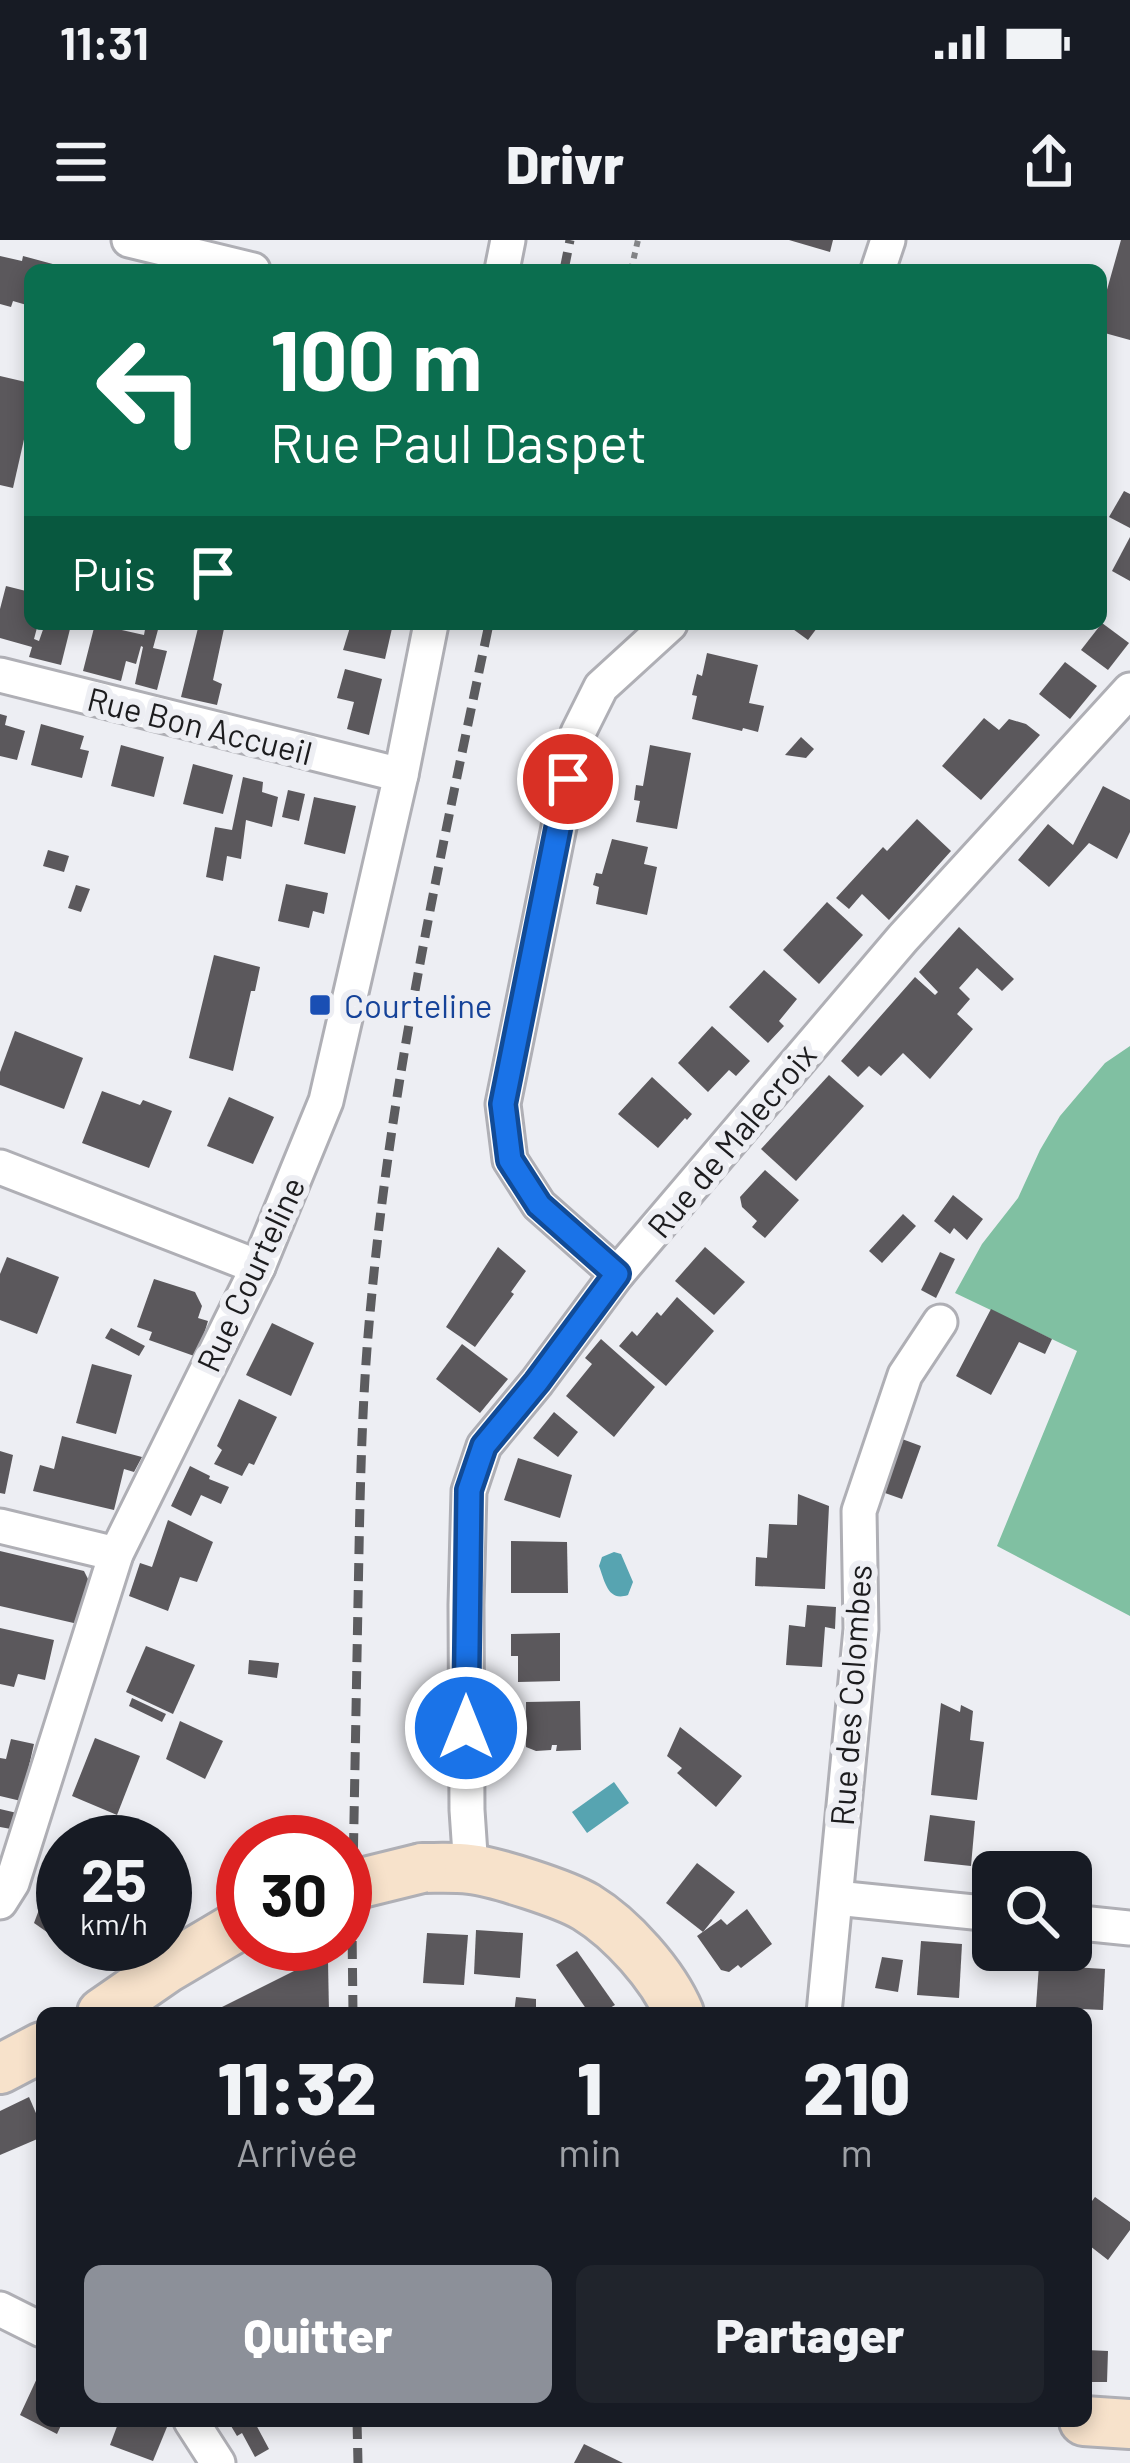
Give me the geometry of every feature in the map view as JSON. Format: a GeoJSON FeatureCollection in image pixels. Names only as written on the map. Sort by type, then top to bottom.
{"type":"FeatureCollection","features":[{"type":"Feature","properties":{"kind":"main road"},"geometry":{"type":"LineString","coordinates":[[372,1881],[422,1868],[471,1869],[585,1906],[644,1956],[676,2007]]}},
{"type":"Feature","properties":{"kind":"main road"},"geometry":{"type":"LineString","coordinates":[[111,2007],[216,1938]]}},
{"type":"Feature","properties":{"kind":"main road"},"geometry":{"type":"LineString","coordinates":[[0,2069],[36,2050]]}},
{"type":"Feature","properties":{"kind":"main road"},"geometry":{"type":"LineString","coordinates":[[1092,2422],[1130,2424]]}},
{"type":"Feature","properties":{"kind":"street"},"geometry":{"type":"LineString","coordinates":[[129,240],[228,264]]}},
{"type":"Feature","properties":{"kind":"street","name":"Rue Courteline"},"geometry":{"type":"LineString","coordinates":[[0,1902],[12,1883],[116,1553],[258,1267],[326,1102],[430,630]]}},
{"type":"Feature","properties":{"kind":"street"},"geometry":{"type":"LineString","coordinates":[[617,1274],[539,1205],[510,1160],[503,1104],[578,733],[601,687],[663,630]]}},
{"type":"Feature","properties":{"kind":"street","name":"Rue Bon Accueil"},"geometry":{"type":"LineString","coordinates":[[0,675],[401,775]]}},
{"type":"Feature","properties":{"kind":"street","name":"Rue de Malecroix"},"geometry":{"type":"LineString","coordinates":[[471,1869],[466,1742],[469,1490],[484,1446],[617,1274],[903,938],[1130,690]]}},
{"type":"Feature","properties":{"kind":"street"},"geometry":{"type":"LineString","coordinates":[[0,1167],[258,1267]]}},
{"type":"Feature","properties":{"kind":"street","name":"Rue des Colombes"},"geometry":{"type":"LineString","coordinates":[[825,2007],[861,1629],[859,1510],[904,1375],[940,1322]]}},
{"type":"Feature","properties":{"kind":"street"},"geometry":{"type":"LineString","coordinates":[[0,1526],[116,1553]]}},
{"type":"Feature","properties":{"kind":"street"},"geometry":{"type":"LineString","coordinates":[[836,1898],[972,1912]]}},
{"type":"Feature","properties":{"kind":"street"},"geometry":{"type":"LineString","coordinates":[[1092,1924],[1130,1928]]}},
{"type":"Feature","properties":{"kind":"street"},"geometry":{"type":"LineString","coordinates":[[0,2309],[36,2327]]}},
{"type":"Feature","properties":{"kind":"street"},"geometry":{"type":"LineString","coordinates":[[195,2427],[218,2463]]}},
{"type":"Feature","properties":{"kind":"green space"},"geometry":{"type":"Polygon","coordinates":[[[1130,1046],[1130,1616],[997,1546],[1077,1351],[955,1293],[982,1244],[1018,1198],[1060,1116],[1105,1063],[1130,1046]]]}},
{"type":"Feature","properties":{"kind":"water"},"geometry":{"type":"Polygon","coordinates":[[[621,1554],[633,1582],[628,1595],[612,1593],[599,1566],[602,1557],[621,1554]]]}},
{"type":"Feature","properties":{"kind":"water"},"geometry":{"type":"Polygon","coordinates":[[[614,1782],[629,1803],[587,1833],[572,1812],[614,1782]]]}},
{"type":"Feature","properties":{"kind":"building"},"geometry":{"type":"Polygon","coordinates":[[[789,240],[833,240],[830,252],[789,240]]]}},
{"type":"Feature","properties":{"kind":"building"},"geometry":{"type":"Polygon","coordinates":[[[1121,240],[1130,240],[1130,340],[1107,334],[1107,290],[1121,240]]]}},
{"type":"Feature","properties":{"kind":"building"},"geometry":{"type":"Polygon","coordinates":[[[0,256],[53,264],[24,264],[24,304],[0,304],[0,256]]]}},
{"type":"Feature","properties":{"kind":"building"},"geometry":{"type":"Polygon","coordinates":[[[0,376],[24,382],[24,439],[13,488],[0,485],[0,376]]]}},
{"type":"Feature","properties":{"kind":"building"},"geometry":{"type":"Polygon","coordinates":[[[1124,491],[1130,494],[1130,528],[1109,517],[1124,491]]]}},
{"type":"Feature","properties":{"kind":"building"},"geometry":{"type":"Polygon","coordinates":[[[1130,537],[1130,581],[1112,571],[1130,537]]]}},
{"type":"Feature","properties":{"kind":"building"},"geometry":{"type":"Polygon","coordinates":[[[6,586],[24,590],[24,630],[36,630],[34,639],[39,641],[43,630],[70,630],[61,665],[29,657],[32,647],[0,638],[6,586]]]}},
{"type":"Feature","properties":{"kind":"building"},"geometry":{"type":"Polygon","coordinates":[[[1107,627],[1129,643],[1108,670],[1081,650],[1097,630],[1107,627]]]}},
{"type":"Feature","properties":{"kind":"building"},"geometry":{"type":"Polygon","coordinates":[[[93,630],[144,635],[145,630],[158,630],[153,648],[167,651],[157,690],[135,684],[141,646],[136,664],[126,661],[121,681],[83,671],[93,630]]]}},
{"type":"Feature","properties":{"kind":"building"},"geometry":{"type":"Polygon","coordinates":[[[198,630],[224,630],[213,680],[222,684],[217,705],[181,697],[198,630]]]}},
{"type":"Feature","properties":{"kind":"building"},"geometry":{"type":"Polygon","coordinates":[[[349,630],[392,630],[385,659],[343,650],[349,630]]]}},
{"type":"Feature","properties":{"kind":"building"},"geometry":{"type":"Polygon","coordinates":[[[794,630],[816,630],[808,640],[794,630]]]}},
{"type":"Feature","properties":{"kind":"building"},"geometry":{"type":"Polygon","coordinates":[[[707,653],[758,665],[749,703],[764,706],[758,732],[692,719],[697,696],[692,695],[707,653]]]}},
{"type":"Feature","properties":{"kind":"building"},"geometry":{"type":"Polygon","coordinates":[[[1065,662],[1097,686],[1070,719],[1039,694],[1065,662]]]}},
{"type":"Feature","properties":{"kind":"building"},"geometry":{"type":"Polygon","coordinates":[[[345,669],[382,679],[369,735],[347,729],[354,702],[337,698],[345,669]]]}},
{"type":"Feature","properties":{"kind":"building"},"geometry":{"type":"Polygon","coordinates":[[[0,714],[7,716],[5,725],[25,731],[17,760],[0,756],[0,714]]]}},
{"type":"Feature","properties":{"kind":"building"},"geometry":{"type":"Polygon","coordinates":[[[984,718],[999,730],[1009,719],[1040,735],[981,800],[942,766],[984,718]]]}},
{"type":"Feature","properties":{"kind":"building"},"geometry":{"type":"Polygon","coordinates":[[[41,724],[84,736],[80,749],[89,751],[82,778],[31,765],[41,724]]]}},
{"type":"Feature","properties":{"kind":"building"},"geometry":{"type":"Polygon","coordinates":[[[801,737],[814,749],[806,758],[785,755],[801,737]]]}},
{"type":"Feature","properties":{"kind":"building"},"geometry":{"type":"Polygon","coordinates":[[[121,745],[164,757],[154,797],[111,786],[121,745]]]}},
{"type":"Feature","properties":{"kind":"building"},"geometry":{"type":"Polygon","coordinates":[[[650,745],[691,753],[677,829],[636,822],[640,801],[634,800],[636,785],[643,786],[650,745]]]}},
{"type":"Feature","properties":{"kind":"building"},"geometry":{"type":"Polygon","coordinates":[[[193,764],[233,775],[223,814],[183,804],[193,764]]]}},
{"type":"Feature","properties":{"kind":"building"},"geometry":{"type":"Polygon","coordinates":[[[243,777],[263,782],[262,792],[278,797],[272,827],[246,820],[241,859],[227,856],[223,881],[206,877],[215,827],[232,830],[243,777]]]}},
{"type":"Feature","properties":{"kind":"building"},"geometry":{"type":"Polygon","coordinates":[[[1103,786],[1130,800],[1130,832],[1117,859],[1089,843],[1049,887],[1018,860],[1048,824],[1073,845],[1103,786]]]}},
{"type":"Feature","properties":{"kind":"building"},"geometry":{"type":"Polygon","coordinates":[[[288,790],[305,794],[299,821],[282,817],[288,790]]]}},
{"type":"Feature","properties":{"kind":"building"},"geometry":{"type":"Polygon","coordinates":[[[314,797],[356,806],[345,854],[304,844],[314,797]]]}},
{"type":"Feature","properties":{"kind":"building"},"geometry":{"type":"Polygon","coordinates":[[[917,819],[951,851],[889,920],[862,894],[849,909],[836,898],[883,847],[887,851],[917,819]]]}},
{"type":"Feature","properties":{"kind":"building"},"geometry":{"type":"Polygon","coordinates":[[[612,839],[648,847],[644,864],[657,867],[647,915],[596,904],[599,887],[593,885],[596,873],[602,874],[612,839]]]}},
{"type":"Feature","properties":{"kind":"building"},"geometry":{"type":"Polygon","coordinates":[[[48,850],[69,856],[64,872],[43,866],[48,850]]]}},
{"type":"Feature","properties":{"kind":"building"},"geometry":{"type":"Polygon","coordinates":[[[286,884],[328,893],[324,914],[313,911],[309,928],[278,921],[286,884]]]}},
{"type":"Feature","properties":{"kind":"building"},"geometry":{"type":"Polygon","coordinates":[[[76,885],[90,889],[81,912],[68,908],[76,885]]]}},
{"type":"Feature","properties":{"kind":"building"},"geometry":{"type":"Polygon","coordinates":[[[827,902],[863,935],[819,984],[783,950],[827,902]]]}},
{"type":"Feature","properties":{"kind":"building"},"geometry":{"type":"Polygon","coordinates":[[[959,927],[1014,979],[1002,991],[977,968],[959,988],[970,999],[957,1014],[973,1029],[930,1079],[903,1053],[881,1076],[869,1066],[858,1077],[841,1061],[915,977],[935,995],[938,992],[919,972],[959,927]]]}},
{"type":"Feature","properties":{"kind":"building"},"geometry":{"type":"Polygon","coordinates":[[[214,955],[260,967],[233,1071],[189,1058],[214,955]]]}},
{"type":"Feature","properties":{"kind":"building"},"geometry":{"type":"Polygon","coordinates":[[[764,970],[797,999],[779,1021],[784,1026],[768,1043],[729,1007],[764,970]]]}},
{"type":"Feature","properties":{"kind":"building"},"geometry":{"type":"Polygon","coordinates":[[[712,1026],[750,1061],[736,1076],[729,1070],[708,1092],[678,1063],[712,1026]]]}},
{"type":"Feature","properties":{"kind":"building"},"geometry":{"type":"Polygon","coordinates":[[[15,1031],[83,1058],[64,1109],[0,1085],[15,1031]]]}},
{"type":"Feature","properties":{"kind":"building"},"geometry":{"type":"Polygon","coordinates":[[[829,1075],[864,1106],[796,1181],[761,1149],[829,1075]]]}},
{"type":"Feature","properties":{"kind":"building"},"geometry":{"type":"Polygon","coordinates":[[[652,1077],[692,1114],[658,1148],[618,1114],[652,1077]]]}},
{"type":"Feature","properties":{"kind":"building"},"geometry":{"type":"Polygon","coordinates":[[[102,1091],[172,1111],[149,1168],[82,1143],[102,1091]]]}},
{"type":"Feature","properties":{"kind":"building"},"geometry":{"type":"Polygon","coordinates":[[[229,1097],[274,1117],[253,1164],[207,1146],[229,1097]]]}},
{"type":"Feature","properties":{"kind":"building"},"geometry":{"type":"Polygon","coordinates":[[[765,1170],[799,1200],[765,1238],[752,1227],[757,1221],[742,1207],[740,1197],[765,1170]]]}},
{"type":"Feature","properties":{"kind":"building"},"geometry":{"type":"Polygon","coordinates":[[[953,1195],[983,1219],[967,1240],[954,1228],[950,1234],[934,1221],[953,1195]]]}},
{"type":"Feature","properties":{"kind":"building"},"geometry":{"type":"Polygon","coordinates":[[[903,1214],[916,1226],[882,1263],[869,1251],[903,1214]]]}},
{"type":"Feature","properties":{"kind":"building"},"geometry":{"type":"Polygon","coordinates":[[[498,1247],[526,1271],[475,1347],[446,1327],[498,1247]]]}},
{"type":"Feature","properties":{"kind":"building"},"geometry":{"type":"Polygon","coordinates":[[[705,1247],[745,1282],[714,1315],[675,1281],[705,1247]]]}},
{"type":"Feature","properties":{"kind":"building"},"geometry":{"type":"Polygon","coordinates":[[[940,1252],[955,1259],[936,1298],[921,1290],[940,1252]]]}},
{"type":"Feature","properties":{"kind":"building"},"geometry":{"type":"Polygon","coordinates":[[[7,1257],[59,1277],[37,1334],[0,1320],[0,1274],[7,1257]]]}},
{"type":"Feature","properties":{"kind":"building"},"geometry":{"type":"Polygon","coordinates":[[[154,1279],[195,1292],[202,1306],[198,1318],[208,1321],[197,1357],[149,1340],[152,1332],[137,1327],[154,1279]]]}},
{"type":"Feature","properties":{"kind":"building"},"geometry":{"type":"Polygon","coordinates":[[[677,1297],[714,1331],[666,1386],[619,1346],[632,1331],[637,1336],[657,1312],[661,1316],[677,1297]]]}},
{"type":"Feature","properties":{"kind":"building"},"geometry":{"type":"Polygon","coordinates":[[[991,1309],[1052,1339],[1045,1354],[1019,1342],[991,1395],[956,1376],[991,1309]]]}},
{"type":"Feature","properties":{"kind":"building"},"geometry":{"type":"Polygon","coordinates":[[[272,1323],[314,1343],[291,1396],[246,1375],[272,1323]]]}},
{"type":"Feature","properties":{"kind":"building"},"geometry":{"type":"Polygon","coordinates":[[[111,1328],[145,1346],[139,1356],[105,1338],[111,1328]]]}},
{"type":"Feature","properties":{"kind":"building"},"geometry":{"type":"Polygon","coordinates":[[[601,1339],[655,1387],[614,1437],[566,1396],[592,1364],[585,1358],[601,1339]]]}},
{"type":"Feature","properties":{"kind":"building"},"geometry":{"type":"Polygon","coordinates":[[[462,1344],[508,1379],[480,1413],[436,1379],[462,1344]]]}},
{"type":"Feature","properties":{"kind":"building"},"geometry":{"type":"Polygon","coordinates":[[[92,1364],[132,1375],[116,1434],[76,1423],[92,1364]]]}},
{"type":"Feature","properties":{"kind":"building"},"geometry":{"type":"Polygon","coordinates":[[[239,1399],[277,1417],[254,1465],[249,1463],[242,1476],[214,1464],[222,1450],[217,1446],[239,1399]]]}},
{"type":"Feature","properties":{"kind":"building"},"geometry":{"type":"Polygon","coordinates":[[[554,1412],[578,1432],[558,1457],[533,1438],[554,1412]]]}},
{"type":"Feature","properties":{"kind":"building"},"geometry":{"type":"Polygon","coordinates":[[[62,1436],[142,1457],[134,1472],[124,1469],[114,1510],[33,1491],[40,1465],[54,1469],[62,1436]]]}},
{"type":"Feature","properties":{"kind":"building"},"geometry":{"type":"Polygon","coordinates":[[[902,1439],[921,1446],[902,1499],[885,1493],[902,1439]]]}},
{"type":"Feature","properties":{"kind":"building"},"geometry":{"type":"Polygon","coordinates":[[[0,1451],[13,1455],[5,1494],[0,1493],[0,1451]]]}},
{"type":"Feature","properties":{"kind":"building"},"geometry":{"type":"Polygon","coordinates":[[[518,1458],[572,1475],[560,1518],[504,1500],[518,1458]]]}},
{"type":"Feature","properties":{"kind":"building"},"geometry":{"type":"Polygon","coordinates":[[[190,1466],[229,1487],[221,1504],[201,1495],[191,1516],[171,1506],[190,1466]]]}},
{"type":"Feature","properties":{"kind":"building"},"geometry":{"type":"Polygon","coordinates":[[[798,1494],[829,1506],[825,1589],[755,1586],[756,1557],[767,1558],[769,1524],[797,1525],[798,1494]]]}},
{"type":"Feature","properties":{"kind":"building"},"geometry":{"type":"Polygon","coordinates":[[[168,1520],[213,1542],[197,1582],[180,1577],[168,1611],[129,1596],[140,1563],[152,1567],[168,1520]]]}},
{"type":"Feature","properties":{"kind":"building"},"geometry":{"type":"Polygon","coordinates":[[[511,1541],[567,1542],[568,1593],[511,1593],[511,1541]]]}},
{"type":"Feature","properties":{"kind":"building"},"geometry":{"type":"Polygon","coordinates":[[[0,1551],[84,1571],[92,1587],[78,1624],[0,1606],[0,1551]]]}},
{"type":"Feature","properties":{"kind":"building"},"geometry":{"type":"Polygon","coordinates":[[[807,1605],[836,1607],[835,1629],[825,1627],[822,1667],[786,1665],[789,1625],[805,1627],[807,1605]]]}},
{"type":"Feature","properties":{"kind":"building"},"geometry":{"type":"Polygon","coordinates":[[[0,1628],[54,1640],[45,1680],[18,1674],[14,1687],[0,1684],[0,1628]]]}},
{"type":"Feature","properties":{"kind":"building"},"geometry":{"type":"Polygon","coordinates":[[[560,1633],[560,1681],[518,1682],[518,1656],[511,1656],[511,1634],[560,1633]]]}},
{"type":"Feature","properties":{"kind":"building"},"geometry":{"type":"Polygon","coordinates":[[[146,1646],[195,1665],[173,1714],[126,1692],[146,1646]]]}},
{"type":"Feature","properties":{"kind":"building"},"geometry":{"type":"Polygon","coordinates":[[[249,1660],[279,1663],[277,1678],[248,1674],[249,1660]]]}},
{"type":"Feature","properties":{"kind":"building"},"geometry":{"type":"Polygon","coordinates":[[[132,1698],[166,1714],[162,1722],[129,1706],[132,1698]]]}},
{"type":"Feature","properties":{"kind":"building"},"geometry":{"type":"Polygon","coordinates":[[[580,1701],[581,1750],[556,1751],[557,1745],[536,1751],[526,1747],[526,1702],[580,1701]]]}},
{"type":"Feature","properties":{"kind":"building"},"geometry":{"type":"Polygon","coordinates":[[[941,1703],[960,1712],[961,1705],[973,1711],[970,1740],[984,1742],[977,1800],[931,1795],[941,1703]]]}},
{"type":"Feature","properties":{"kind":"building"},"geometry":{"type":"Polygon","coordinates":[[[180,1721],[223,1741],[205,1779],[166,1759],[180,1721]]]}},
{"type":"Feature","properties":{"kind":"building"},"geometry":{"type":"Polygon","coordinates":[[[680,1727],[742,1776],[716,1807],[677,1773],[682,1768],[667,1756],[680,1727]]]}},
{"type":"Feature","properties":{"kind":"building"},"geometry":{"type":"Polygon","coordinates":[[[95,1738],[140,1756],[117,1815],[72,1796],[95,1738]]]}},
{"type":"Feature","properties":{"kind":"building"},"geometry":{"type":"Polygon","coordinates":[[[11,1739],[34,1744],[21,1801],[0,1796],[0,1758],[6,1759],[11,1739]]]}},
{"type":"Feature","properties":{"kind":"building"},"geometry":{"type":"Polygon","coordinates":[[[0,1809],[17,1813],[11,1829],[0,1827],[0,1809]]]}},
{"type":"Feature","properties":{"kind":"building"},"geometry":{"type":"Polygon","coordinates":[[[930,1815],[975,1821],[971,1866],[924,1861],[930,1815]]]}},
{"type":"Feature","properties":{"kind":"building"},"geometry":{"type":"Polygon","coordinates":[[[697,1863],[735,1892],[703,1932],[666,1903],[697,1863]]]}},
{"type":"Feature","properties":{"kind":"building"},"geometry":{"type":"Polygon","coordinates":[[[747,1909],[772,1944],[741,1968],[721,1970],[697,1936],[721,1919],[727,1925],[747,1909]]]}},
{"type":"Feature","properties":{"kind":"building"},"geometry":{"type":"Polygon","coordinates":[[[476,1930],[523,1933],[520,1978],[474,1974],[476,1930]]]}},
{"type":"Feature","properties":{"kind":"building"},"geometry":{"type":"Polygon","coordinates":[[[427,1933],[468,1935],[464,1985],[423,1983],[427,1933]]]}},
{"type":"Feature","properties":{"kind":"building"},"geometry":{"type":"Polygon","coordinates":[[[921,1941],[962,1944],[959,1998],[917,1995],[921,1941]]]}},
{"type":"Feature","properties":{"kind":"building"},"geometry":{"type":"Polygon","coordinates":[[[577,1951],[615,2005],[585,2007],[556,1965],[577,1951]]]}},
{"type":"Feature","properties":{"kind":"building"},"geometry":{"type":"Polygon","coordinates":[[[882,1957],[903,1960],[898,1992],[875,1988],[882,1957]]]}},
{"type":"Feature","properties":{"kind":"building"},"geometry":{"type":"Polygon","coordinates":[[[1105,1969],[1103,2010],[1036,2007],[1039,1971],[1105,1969]]]}},
{"type":"Feature","properties":{"kind":"building"},"geometry":{"type":"Polygon","coordinates":[[[294,1971],[328,1971],[329,2007],[222,2007],[294,1971]]]}},
{"type":"Feature","properties":{"kind":"building"},"geometry":{"type":"Polygon","coordinates":[[[516,1997],[536,1999],[536,2007],[515,2007],[516,1997]]]}},
{"type":"Feature","properties":{"kind":"building"},"geometry":{"type":"Polygon","coordinates":[[[29,2097],[36,2113],[36,2140],[0,2155],[0,2111],[29,2097]]]}},
{"type":"Feature","properties":{"kind":"building"},"geometry":{"type":"Polygon","coordinates":[[[1095,2197],[1130,2222],[1130,2230],[1108,2260],[1092,2248],[1095,2197]]]}},
{"type":"Feature","properties":{"kind":"building"},"geometry":{"type":"Polygon","coordinates":[[[1092,2350],[1108,2351],[1107,2382],[1092,2382],[1092,2350]]]}},
{"type":"Feature","properties":{"kind":"building"},"geometry":{"type":"Polygon","coordinates":[[[36,2380],[36,2423],[20,2415],[36,2380]]]}},
{"type":"Feature","properties":{"kind":"building"},"geometry":{"type":"Polygon","coordinates":[[[117,2427],[167,2427],[153,2461],[110,2445],[117,2427]]]}},
{"type":"Feature","properties":{"kind":"building"},"geometry":{"type":"Polygon","coordinates":[[[232,2427],[257,2427],[269,2449],[255,2457],[242,2433],[237,2436],[232,2427]]]}},
{"type":"Feature","properties":{"kind":"building"},"geometry":{"type":"Polygon","coordinates":[[[584,2444],[623,2463],[574,2463],[584,2444]]]}},
{"type":"Feature","properties":{"kind":"railway"},"geometry":{"type":"LineString","coordinates":[[565,264],[570,240]]}},
{"type":"Feature","properties":{"kind":"railway"},"geometry":{"type":"LineString","coordinates":[[353,2007],[360,1490],[371,1303],[405,1047],[488,630]]}},
{"type":"Feature","properties":{"kind":"railway"},"geometry":{"type":"LineString","coordinates":[[357,2427],[358,2463]]}},
{"type":"Feature","properties":{"kind":"place","name":"Courteline"},"geometry":{"type":"Point","coordinates":[320,1005]}},
{"type":"Feature","properties":{"kind":"route"},"geometry":{"type":"LineString","coordinates":[[466,1728],[469,1490],[484,1446],[617,1274],[539,1205],[510,1160],[503,1104],[568,779]]}}]}
